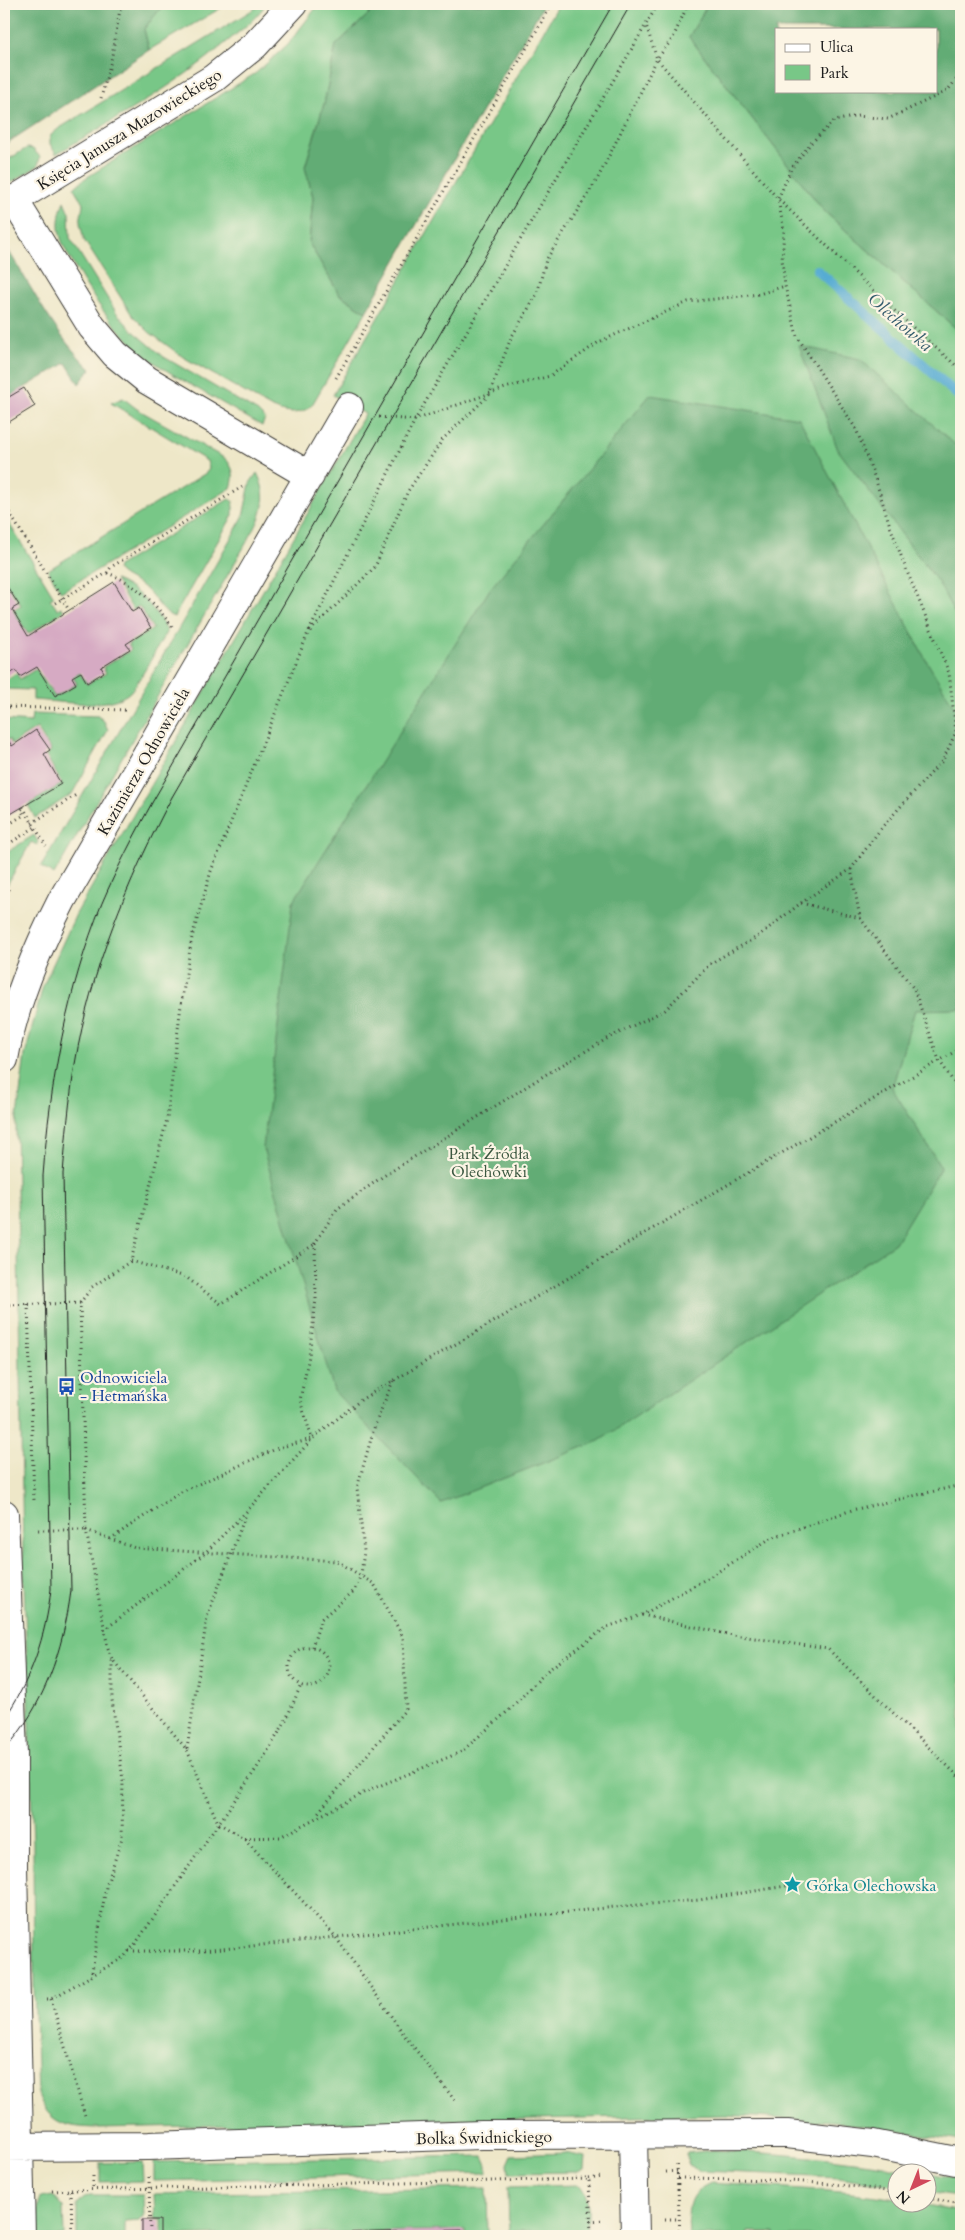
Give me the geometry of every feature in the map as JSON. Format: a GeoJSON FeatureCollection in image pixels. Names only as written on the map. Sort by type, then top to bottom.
{"type":"FeatureCollection","features":[{"type":"Feature","properties":{"kind":"street","name":"Księcia Janusza Mazowieckiego"},"geometry":{"type":"LineString","coordinates":[[9,203],[214,78],[255,45],[292,4]]}},
{"type":"Feature","properties":{"kind":"street"},"geometry":{"type":"LineString","coordinates":[[9,203],[92,327],[115,354],[147,380],[310,476]]}},
{"type":"Feature","properties":{"kind":"street","name":"Kazimierza Odnowiciela"},"geometry":{"type":"LineString","coordinates":[[4,1059],[14,1017],[28,973],[62,900],[349,407]]}},
{"type":"Feature","properties":{"kind":"street"},"geometry":{"type":"LineString","coordinates":[[4,1514],[13,1754],[9,1926],[12,2147],[21,2236]]}},
{"type":"Feature","properties":{"kind":"street","name":"Bolka Świdnickiego"},"geometry":{"type":"LineString","coordinates":[[12,2147],[149,2146],[482,2135],[787,2134],[873,2144],[961,2162]]}},
{"type":"Feature","properties":{"kind":"street"},"geometry":{"type":"LineString","coordinates":[[633,2136],[635,2236]]}},
{"type":"Feature","properties":{"kind":"path"},"geometry":{"type":"LineString","coordinates":[[101,98],[111,61],[121,4]]}},
{"type":"Feature","properties":{"kind":"path"},"geometry":{"type":"LineString","coordinates":[[552,4],[327,394],[362,414],[415,420],[550,376],[599,342],[688,302],[759,294],[785,286]]}},
{"type":"Feature","properties":{"kind":"path"},"geometry":{"type":"LineString","coordinates":[[482,2135],[405,2036],[335,1936],[244,1838],[218,1823],[187,1750],[112,1659],[104,1630],[86,1530],[80,1303],[92,1286],[131,1261],[167,1119],[181,1005],[192,937],[211,872],[308,633],[415,420],[658,4]]}},
{"type":"Feature","properties":{"kind":"path"},"geometry":{"type":"LineString","coordinates":[[308,633],[375,567],[408,491],[443,439],[490,395],[511,338],[537,294],[546,260],[598,178],[657,59],[672,38],[688,4]]}},
{"type":"Feature","properties":{"kind":"path"},"geometry":{"type":"LineString","coordinates":[[646,24],[657,59],[778,199],[899,315],[961,370]]}},
{"type":"Feature","properties":{"kind":"path"},"geometry":{"type":"LineString","coordinates":[[131,1261],[186,1277],[222,1304],[316,1243],[337,1209],[382,1177],[545,1075],[610,1038],[665,1010],[711,963],[758,937],[851,869],[882,827],[943,760],[956,732],[949,673],[906,569],[856,428],[797,336],[785,286],[782,259],[784,231],[778,199],[791,169],[811,143],[834,121],[858,116],[888,119],[947,91],[961,74]]}},
{"type":"Feature","properties":{"kind":"path"},"geometry":{"type":"LineString","coordinates":[[55,604],[107,573],[110,567],[242,487]]}},
{"type":"Feature","properties":{"kind":"path"},"geometry":{"type":"LineString","coordinates":[[4,504],[69,610]]}},
{"type":"Feature","properties":{"kind":"path"},"geometry":{"type":"LineString","coordinates":[[107,573],[127,581],[143,593],[173,628]]}},
{"type":"Feature","properties":{"kind":"path"},"geometry":{"type":"LineString","coordinates":[[4,707],[126,710]]}},
{"type":"Feature","properties":{"kind":"path"},"geometry":{"type":"LineString","coordinates":[[4,847],[76,795]]}},
{"type":"Feature","properties":{"kind":"path"},"geometry":{"type":"LineString","coordinates":[[4,827],[24,815],[21,810],[23,807],[46,846]]}},
{"type":"Feature","properties":{"kind":"path"},"geometry":{"type":"LineString","coordinates":[[851,869],[860,918],[914,989],[939,1060],[961,1093]]}},
{"type":"Feature","properties":{"kind":"path"},"geometry":{"type":"LineString","coordinates":[[4,888],[11,892]]}},
{"type":"Feature","properties":{"kind":"path"},"geometry":{"type":"LineString","coordinates":[[801,904],[860,918]]}},
{"type":"Feature","properties":{"kind":"path"},"geometry":{"type":"LineString","coordinates":[[104,1630],[204,1553],[247,1511],[312,1439],[362,1399],[961,1048]]}},
{"type":"Feature","properties":{"kind":"path"},"geometry":{"type":"LineString","coordinates":[[312,1439],[300,1400],[316,1299],[316,1243]]}},
{"type":"Feature","properties":{"kind":"path"},"geometry":{"type":"LineString","coordinates":[[4,1305],[80,1303]]}},
{"type":"Feature","properties":{"kind":"path"},"geometry":{"type":"LineString","coordinates":[[28,1304],[34,1508]]}},
{"type":"Feature","properties":{"kind":"path"},"geometry":{"type":"LineString","coordinates":[[312,1647],[321,1619],[354,1591],[361,1575],[364,1551],[357,1488],[374,1425],[394,1381]]}},
{"type":"Feature","properties":{"kind":"path"},"geometry":{"type":"LineString","coordinates":[[110,1539],[179,1493],[278,1448],[312,1439]]}},
{"type":"Feature","properties":{"kind":"path"},"geometry":{"type":"LineString","coordinates":[[244,1838],[280,1837],[367,1791],[461,1752],[508,1711],[548,1670],[607,1627],[642,1614],[711,1576],[771,1538],[852,1510],[961,1485]]}},
{"type":"Feature","properties":{"kind":"path"},"geometry":{"type":"LineString","coordinates":[[187,1750],[207,1616],[247,1511]]}},
{"type":"Feature","properties":{"kind":"path"},"geometry":{"type":"LineString","coordinates":[[34,1524],[34,1530],[86,1530],[135,1548],[337,1561],[374,1584],[403,1637],[406,1709],[314,1818]]}},
{"type":"Feature","properties":{"kind":"path"},"geometry":{"type":"LineString","coordinates":[[642,1614],[727,1634],[828,1649],[961,1779]]}},
{"type":"Feature","properties":{"kind":"path"},"geometry":{"type":"LineString","coordinates":[[312,1647],[322,1652],[328,1661],[328,1672],[324,1680],[317,1684],[310,1686],[301,1685],[292,1678],[289,1666],[292,1655],[301,1648],[312,1647]]}},
{"type":"Feature","properties":{"kind":"path"},"geometry":{"type":"LineString","coordinates":[[91,1977],[106,1887],[122,1838],[124,1780],[112,1700],[112,1659]]}},
{"type":"Feature","properties":{"kind":"path"},"geometry":{"type":"LineString","coordinates":[[93,2190],[88,2127],[51,1999],[124,1957],[129,1951],[263,1759],[285,1722],[301,1685]]}},
{"type":"Feature","properties":{"kind":"path"},"geometry":{"type":"LineString","coordinates":[[129,1951],[202,1951],[615,1907],[699,1900],[792,1885]]}},
{"type":"Feature","properties":{"kind":"path"},"geometry":{"type":"LineString","coordinates":[[677,2133],[680,2236]]}},
{"type":"Feature","properties":{"kind":"path"},"geometry":{"type":"LineString","coordinates":[[149,2146],[150,2236]]}},
{"type":"Feature","properties":{"kind":"path"},"geometry":{"type":"LineString","coordinates":[[71,2190],[589,2178],[591,2236]]}},
{"type":"Feature","properties":{"kind":"path"},"geometry":{"type":"LineString","coordinates":[[678,2178],[784,2180],[888,2191]]}},
{"type":"Feature","properties":{"kind":"path"},"geometry":{"type":"LineString","coordinates":[[938,2200],[961,2204]]}},
{"type":"Feature","properties":{"kind":"green space"},"geometry":{"type":"Polygon","coordinates":[[[4,4],[164,4],[144,29],[149,50],[4,145],[4,4]]]}},
{"type":"Feature","properties":{"kind":"green space"},"geometry":{"type":"Polygon","coordinates":[[[164,4],[228,4],[149,50],[144,29],[164,4]]]}},
{"type":"Feature","properties":{"kind":"green space"},"geometry":{"type":"Polygon","coordinates":[[[262,4],[266,4],[258,15],[187,73],[145,101],[56,154],[50,144],[50,136],[58,129],[262,4]]]}},
{"type":"Feature","properties":{"kind":"green space"},"geometry":{"type":"Polygon","coordinates":[[[319,4],[376,4],[369,14],[336,45],[324,104],[305,167],[313,197],[309,243],[339,294],[366,312],[312,405],[303,411],[288,413],[272,408],[183,357],[149,332],[132,315],[84,240],[80,223],[83,204],[74,188],[84,179],[256,73],[288,44],[319,4]]]}},
{"type":"Feature","properties":{"kind":"green space"},"geometry":{"type":"Polygon","coordinates":[[[376,4],[544,4],[366,312],[339,294],[309,243],[313,197],[305,167],[324,104],[336,45],[369,14],[376,4]]]}},
{"type":"Feature","properties":{"kind":"green space","name":"Park Źródła Olechówki"},"geometry":{"type":"Polygon","coordinates":[[[559,4],[708,4],[689,37],[824,211],[961,333],[961,2141],[845,2123],[725,2115],[97,2128],[68,2125],[60,2122],[48,2112],[38,2094],[34,1986],[33,1843],[23,1554],[16,1124],[25,1055],[43,986],[76,914],[365,414],[333,395],[559,4]]]}},
{"type":"Feature","properties":{"kind":"green space"},"geometry":{"type":"Polygon","coordinates":[[[708,4],[961,4],[961,333],[824,211],[689,37],[708,4]]]}},
{"type":"Feature","properties":{"kind":"green space"},"geometry":{"type":"Polygon","coordinates":[[[27,148],[33,149],[40,157],[38,166],[4,187],[4,162],[27,148]]]}},
{"type":"Feature","properties":{"kind":"green space"},"geometry":{"type":"Polygon","coordinates":[[[64,201],[69,213],[70,238],[116,312],[131,329],[164,357],[258,412],[265,419],[262,426],[162,367],[146,356],[121,332],[91,293],[64,246],[59,230],[59,221],[64,201]]]}},
{"type":"Feature","properties":{"kind":"green space"},"geometry":{"type":"Polygon","coordinates":[[[4,249],[8,250],[66,342],[91,369],[79,384],[66,363],[4,400],[4,249]]]}},
{"type":"Feature","properties":{"kind":"green space"},"geometry":{"type":"Polygon","coordinates":[[[799,346],[860,359],[961,450],[961,626],[938,582],[838,450],[799,346]]]}},
{"type":"Feature","properties":{"kind":"green space"},"geometry":{"type":"Polygon","coordinates":[[[650,395],[799,418],[926,660],[961,718],[961,1009],[915,1010],[892,1088],[941,1167],[895,1243],[599,1441],[441,1503],[334,1391],[263,1148],[293,902],[490,589],[650,395]]]}},
{"type":"Feature","properties":{"kind":"green space"},"geometry":{"type":"Polygon","coordinates":[[[123,398],[137,409],[226,459],[233,473],[231,488],[61,592],[48,570],[206,473],[209,469],[207,461],[111,403],[123,398]]]}},
{"type":"Feature","properties":{"kind":"green space"},"geometry":{"type":"Polygon","coordinates":[[[257,473],[264,501],[255,528],[54,875],[41,867],[243,517],[250,483],[257,473]]]}},
{"type":"Feature","properties":{"kind":"green space"},"geometry":{"type":"Polygon","coordinates":[[[229,499],[233,501],[233,515],[174,617],[163,610],[144,588],[117,570],[118,566],[229,499]]]}},
{"type":"Feature","properties":{"kind":"green space"},"geometry":{"type":"Polygon","coordinates":[[[4,515],[54,597],[50,599],[57,609],[61,607],[64,611],[28,634],[13,610],[21,605],[8,586],[4,589],[4,515]]]}},
{"type":"Feature","properties":{"kind":"green space"},"geometry":{"type":"Polygon","coordinates":[[[115,580],[139,594],[152,608],[167,631],[131,691],[111,701],[70,703],[33,700],[33,690],[4,689],[4,681],[16,673],[20,679],[36,669],[55,697],[77,684],[73,677],[80,673],[87,684],[106,673],[103,667],[131,650],[128,644],[153,629],[139,606],[133,610],[115,580]]]}},
{"type":"Feature","properties":{"kind":"green space"},"geometry":{"type":"Polygon","coordinates":[[[32,714],[98,716],[104,721],[108,730],[72,794],[35,818],[28,805],[62,784],[46,755],[51,751],[37,728],[12,744],[9,739],[4,742],[4,720],[31,722],[32,714]]]}},
{"type":"Feature","properties":{"kind":"green space"},"geometry":{"type":"Polygon","coordinates":[[[34,835],[38,842],[37,845],[31,842],[7,885],[4,883],[4,854],[34,835]]]}},
{"type":"Feature","properties":{"kind":"green space"},"geometry":{"type":"Polygon","coordinates":[[[714,2150],[776,2154],[888,2167],[888,2185],[838,2177],[700,2171],[688,2165],[686,2153],[714,2150]]]}},
{"type":"Feature","properties":{"kind":"green space"},"geometry":{"type":"Polygon","coordinates":[[[565,2153],[585,2157],[584,2169],[578,2172],[509,2173],[508,2164],[512,2155],[565,2153]]]}},
{"type":"Feature","properties":{"kind":"green space"},"geometry":{"type":"Polygon","coordinates":[[[483,2156],[487,2165],[487,2173],[154,2181],[154,2162],[483,2156]]]}},
{"type":"Feature","properties":{"kind":"green space"},"geometry":{"type":"Polygon","coordinates":[[[142,2162],[143,2181],[100,2182],[100,2163],[142,2162]]]}},
{"type":"Feature","properties":{"kind":"green space"},"geometry":{"type":"Polygon","coordinates":[[[938,2175],[961,2179],[961,2198],[938,2194],[938,2175]]]}},
{"type":"Feature","properties":{"kind":"green space"},"geometry":{"type":"Polygon","coordinates":[[[711,2183],[851,2193],[888,2198],[888,2212],[938,2212],[938,2207],[961,2211],[961,2236],[776,2236],[775,2232],[748,2232],[747,2236],[689,2236],[688,2212],[692,2198],[702,2187],[711,2183]]]}},
{"type":"Feature","properties":{"kind":"green space"},"geometry":{"type":"Polygon","coordinates":[[[577,2185],[582,2189],[587,2201],[587,2236],[539,2236],[539,2231],[513,2231],[512,2236],[509,2236],[508,2187],[577,2185]]]}},
{"type":"Feature","properties":{"kind":"green space"},"geometry":{"type":"Polygon","coordinates":[[[487,2188],[488,2236],[465,2236],[465,2230],[162,2236],[162,2219],[155,2218],[154,2194],[487,2188]]]}},
{"type":"Feature","properties":{"kind":"green space"},"geometry":{"type":"Polygon","coordinates":[[[89,2195],[143,2195],[144,2218],[141,2218],[141,2220],[125,2221],[125,2236],[77,2236],[77,2205],[83,2198],[89,2195]]]}},
{"type":"Feature","properties":{"kind":"green space"},"geometry":{"type":"Polygon","coordinates":[[[53,2196],[63,2207],[64,2236],[38,2236],[40,2198],[53,2196]]]}},
{"type":"Feature","properties":{"kind":"building"},"geometry":{"type":"Polygon","coordinates":[[[24,388],[35,406],[9,422],[4,415],[4,400],[24,388]]]}},
{"type":"Feature","properties":{"kind":"building"},"geometry":{"type":"Polygon","coordinates":[[[114,582],[132,612],[139,608],[151,628],[126,644],[130,649],[101,667],[104,672],[87,683],[81,672],[72,677],[76,684],[55,696],[37,667],[20,677],[16,670],[4,678],[4,590],[8,588],[19,605],[12,609],[28,636],[114,582]]]}},
{"type":"Feature","properties":{"kind":"building"},"geometry":{"type":"Polygon","coordinates":[[[36,730],[50,750],[44,754],[61,784],[4,818],[4,743],[8,740],[12,746],[36,730]]]}},
{"type":"Feature","properties":{"kind":"building"},"geometry":{"type":"Polygon","coordinates":[[[142,2220],[160,2220],[160,2236],[142,2236],[142,2220]]]}},
{"type":"Feature","properties":{"kind":"building"},"geometry":{"type":"Polygon","coordinates":[[[464,2230],[464,2236],[247,2236],[247,2235],[464,2230]]]}},
{"type":"Feature","properties":{"kind":"building"},"geometry":{"type":"Polygon","coordinates":[[[513,2232],[538,2232],[538,2236],[513,2236],[513,2232]]]}},
{"type":"Feature","properties":{"kind":"building"},"geometry":{"type":"Polygon","coordinates":[[[749,2234],[774,2234],[774,2236],[749,2236],[749,2234]]]}},
{"type":"Feature","properties":{"kind":"waterway","name":"Olechówka"},"geometry":{"type":"LineString","coordinates":[[817,270],[961,398]]}},
{"type":"Feature","properties":{"kind":"tram line"},"geometry":{"type":"LineString","coordinates":[[4,1719],[22,1689],[36,1657],[49,1606],[51,1589],[43,1176],[50,1106],[62,1037],[79,969],[90,936],[114,877],[153,801],[613,4]]}},
{"type":"Feature","properties":{"kind":"tram line"},"geometry":{"type":"LineString","coordinates":[[4,1751],[30,1715],[50,1677],[63,1635],[71,1591],[63,1174],[75,1064],[82,1029],[101,960],[140,861],[172,797],[631,4]]}},
{"type":"Feature","properties":{"kind":"place","name":"Odnowiciela - Hetmańska"},"geometry":{"type":"Point","coordinates":[66,1386]}},
{"type":"Feature","properties":{"kind":"place","name":"Górka Olechowska"},"geometry":{"type":"Point","coordinates":[792,1885]}}]}
